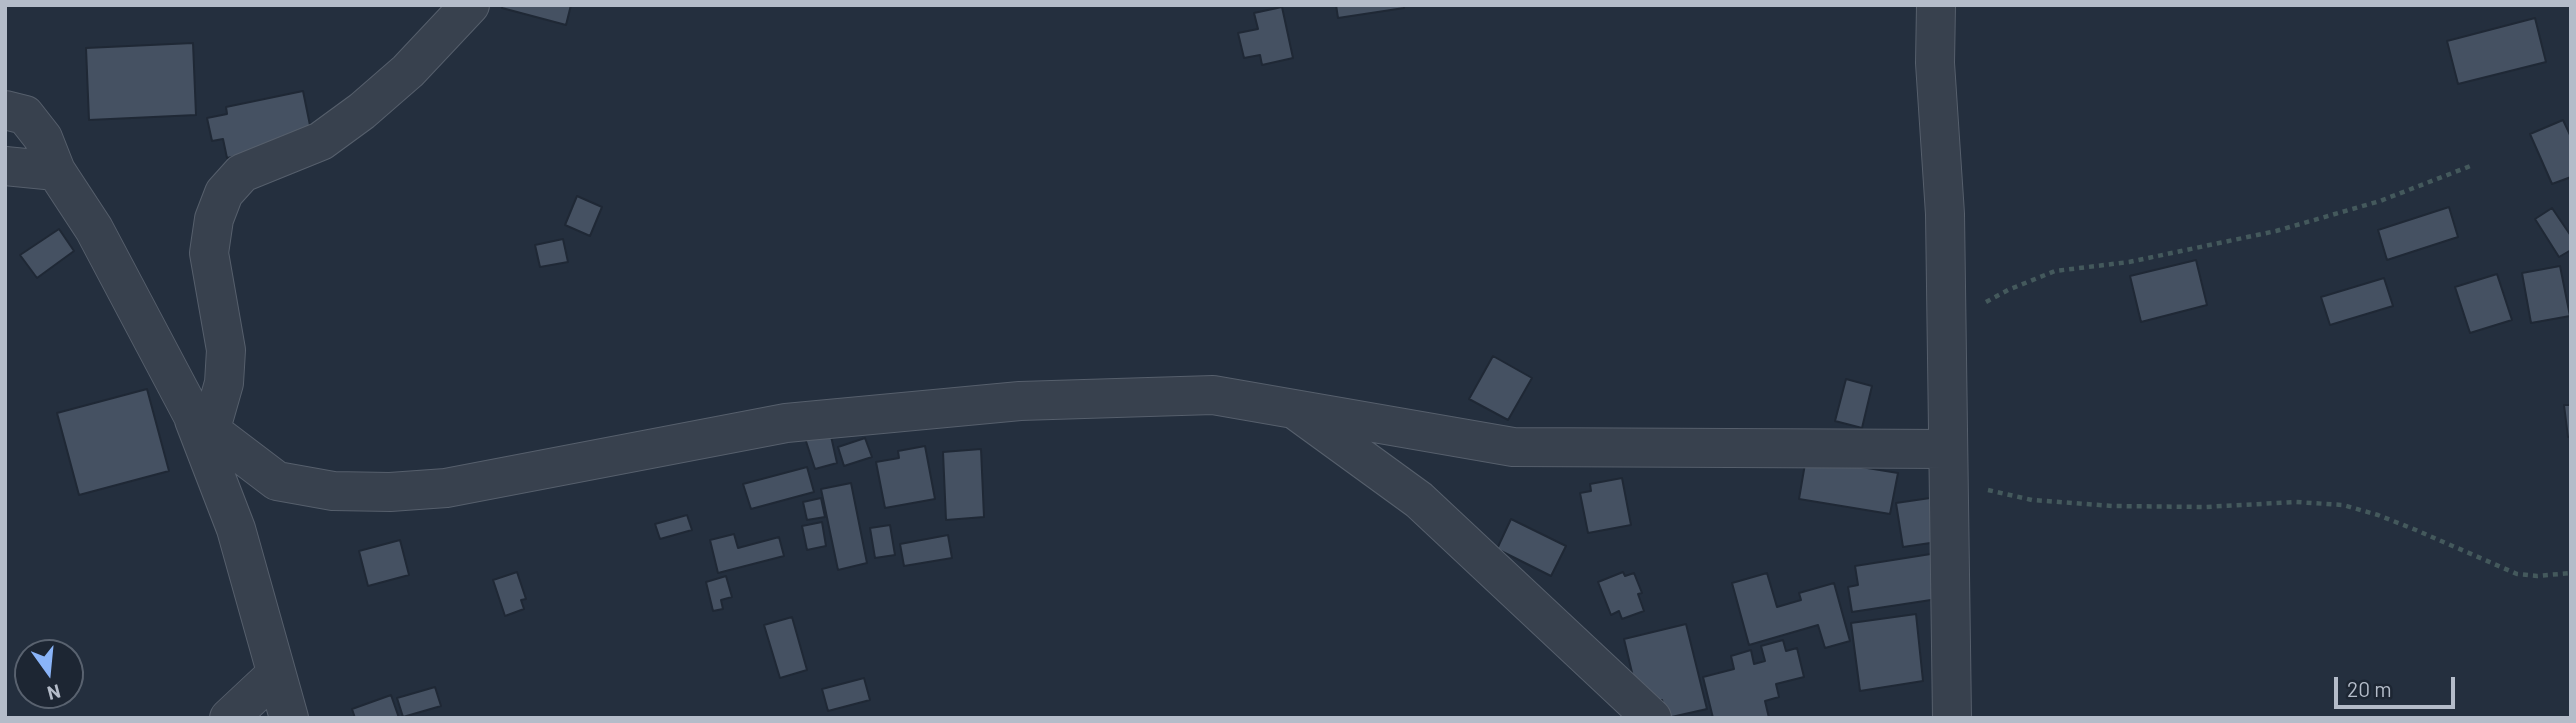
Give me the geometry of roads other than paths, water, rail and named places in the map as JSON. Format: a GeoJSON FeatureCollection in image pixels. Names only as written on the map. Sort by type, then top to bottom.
{"type":"FeatureCollection","features":[{"type":"Feature","properties":{"kind":"street"},"geometry":{"type":"LineString","coordinates":[[202,425],[224,383],[226,350],[209,253],[214,219],[224,192],[242,173],[321,141],[362,111],[408,71],[470,5]]}},
{"type":"Feature","properties":{"kind":"street"},"geometry":{"type":"LineString","coordinates":[[1936,5],[1935,63],[1945,214],[1952,718]]}},
{"type":"Feature","properties":{"kind":"street"},"geometry":{"type":"LineString","coordinates":[[5,110],[25,116],[43,138],[56,171],[94,229],[202,425],[236,529],[289,718]]}},
{"type":"Feature","properties":{"kind":"street"},"geometry":{"type":"LineString","coordinates":[[5,166],[56,171]]}},
{"type":"Feature","properties":{"kind":"street"},"geometry":{"type":"LineString","coordinates":[[202,425],[277,481],[333,491],[390,492],[446,488],[786,423],[1034,401],[1213,395],[1513,447],[1948,465]]}},
{"type":"Feature","properties":{"kind":"street"},"geometry":{"type":"LineString","coordinates":[[1290,407],[1419,500],[1653,718]]}},
{"type":"Feature","properties":{"kind":"street"},"geometry":{"type":"LineString","coordinates":[[229,718],[275,675]]}}]}
